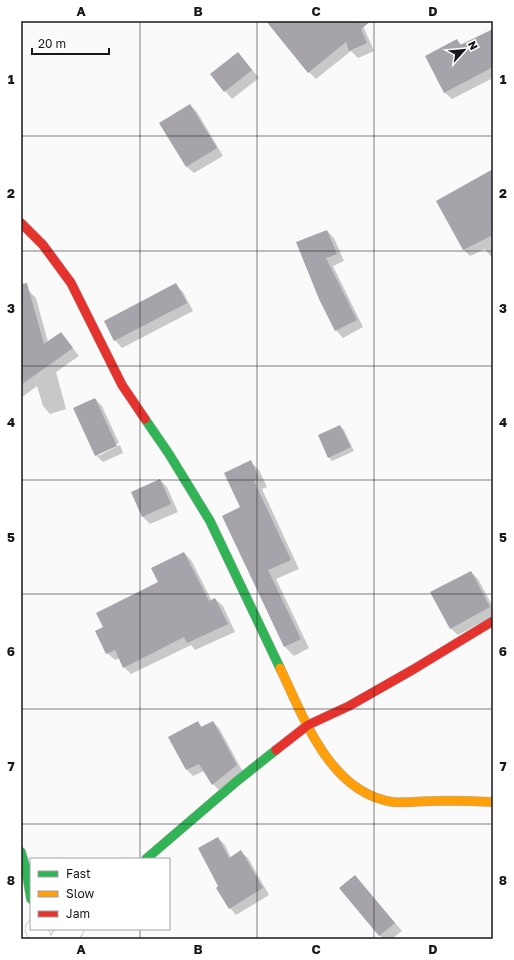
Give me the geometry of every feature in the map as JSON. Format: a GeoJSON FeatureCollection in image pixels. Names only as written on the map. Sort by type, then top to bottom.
{"type":"FeatureCollection","features":[{"type":"Feature","properties":{"kind":"street"},"geometry":{"type":"LineString","coordinates":[[21,223],[43,244],[71,283],[122,385],[169,454],[210,521],[316,741],[341,774],[359,791],[368,796],[384,801],[458,800],[493,802]]}},
{"type":"Feature","properties":{"kind":"street"},"geometry":{"type":"LineString","coordinates":[[147,858],[237,781],[308,725],[349,706],[408,673],[493,621]]}},
{"type":"Feature","properties":{"kind":"street"},"geometry":{"type":"LineString","coordinates":[[21,852],[26,869],[30,893]]}},
{"type":"Feature","properties":{"kind":"street"},"geometry":{"type":"LineString","coordinates":[[36,930],[41,939]]}},
{"type":"Feature","properties":{"kind":"street"},"geometry":{"type":"LineString","coordinates":[[61,939],[72,930]]}},
{"type":"Feature","properties":{"kind":"building"},"geometry":{"type":"Polygon","coordinates":[[[266,21],[371,21],[361,29],[367,43],[349,51],[346,42],[308,73],[266,21]]]}},
{"type":"Feature","properties":{"kind":"building"},"geometry":{"type":"Polygon","coordinates":[[[493,29],[493,67],[444,93],[425,56],[457,39],[460,45],[493,29]]]}},
{"type":"Feature","properties":{"kind":"building"},"geometry":{"type":"Polygon","coordinates":[[[238,52],[252,70],[224,92],[210,74],[238,52]]]}},
{"type":"Feature","properties":{"kind":"building"},"geometry":{"type":"Polygon","coordinates":[[[190,104],[217,148],[186,167],[159,123],[190,104]]]}},
{"type":"Feature","properties":{"kind":"building"},"geometry":{"type":"Polygon","coordinates":[[[493,169],[493,235],[463,250],[436,201],[493,169]]]}},
{"type":"Feature","properties":{"kind":"building"},"geometry":{"type":"Polygon","coordinates":[[[327,230],[337,254],[326,258],[357,320],[335,331],[319,299],[296,242],[327,230]]]}},
{"type":"Feature","properties":{"kind":"building"},"geometry":{"type":"Polygon","coordinates":[[[27,283],[44,344],[61,332],[73,348],[21,385],[21,284],[27,283]]]}},
{"type":"Feature","properties":{"kind":"building"},"geometry":{"type":"Polygon","coordinates":[[[176,283],[187,303],[114,341],[104,321],[176,283]]]}},
{"type":"Feature","properties":{"kind":"building"},"geometry":{"type":"Polygon","coordinates":[[[95,398],[117,446],[95,456],[73,408],[95,398]]]}},
{"type":"Feature","properties":{"kind":"building"},"geometry":{"type":"Polygon","coordinates":[[[340,425],[351,447],[328,458],[318,435],[340,425]]]}},
{"type":"Feature","properties":{"kind":"building"},"geometry":{"type":"Polygon","coordinates":[[[251,460],[259,478],[254,481],[291,560],[268,570],[301,639],[284,647],[222,516],[240,507],[224,473],[251,460]]]}},
{"type":"Feature","properties":{"kind":"building"},"geometry":{"type":"Polygon","coordinates":[[[160,479],[171,504],[142,517],[131,492],[160,479]]]}},
{"type":"Feature","properties":{"kind":"building"},"geometry":{"type":"Polygon","coordinates":[[[184,552],[209,601],[215,598],[228,624],[187,643],[184,637],[123,668],[115,650],[106,654],[95,631],[103,627],[96,613],[158,582],[151,568],[184,552]]]}},
{"type":"Feature","properties":{"kind":"building"},"geometry":{"type":"Polygon","coordinates":[[[471,571],[490,607],[450,629],[430,592],[471,571]]]}},
{"type":"Feature","properties":{"kind":"building"},"geometry":{"type":"Polygon","coordinates":[[[198,721],[201,727],[213,721],[237,765],[212,785],[199,764],[186,770],[168,737],[198,721]]]}},
{"type":"Feature","properties":{"kind":"building"},"geometry":{"type":"Polygon","coordinates":[[[218,837],[229,858],[241,850],[263,888],[229,909],[216,888],[218,886],[198,848],[218,837]]]}},
{"type":"Feature","properties":{"kind":"building"},"geometry":{"type":"Polygon","coordinates":[[[355,875],[395,923],[379,936],[339,888],[355,875]]]}},
{"type":"Feature","properties":{"kind":"traffic: fast"},"geometry":{"type":"LineString","coordinates":[[145,419],[169,454],[210,521],[280,668]]}},
{"type":"Feature","properties":{"kind":"traffic: fast"},"geometry":{"type":"LineString","coordinates":[[147,858],[237,781],[276,750]]}},
{"type":"Feature","properties":{"kind":"traffic: fast"},"geometry":{"type":"LineString","coordinates":[[21,852],[26,869],[30,893]]}},
{"type":"Feature","properties":{"kind":"traffic: slow"},"geometry":{"type":"LineString","coordinates":[[280,668],[299,709],[322,750],[336,769],[352,784],[371,796],[393,802],[493,802]]}},
{"type":"Feature","properties":{"kind":"traffic: jam"},"geometry":{"type":"LineString","coordinates":[[21,223],[43,245],[71,283],[122,385],[145,419]]}},
{"type":"Feature","properties":{"kind":"traffic: jam"},"geometry":{"type":"LineString","coordinates":[[276,750],[308,725],[349,706],[493,621]]}}]}
